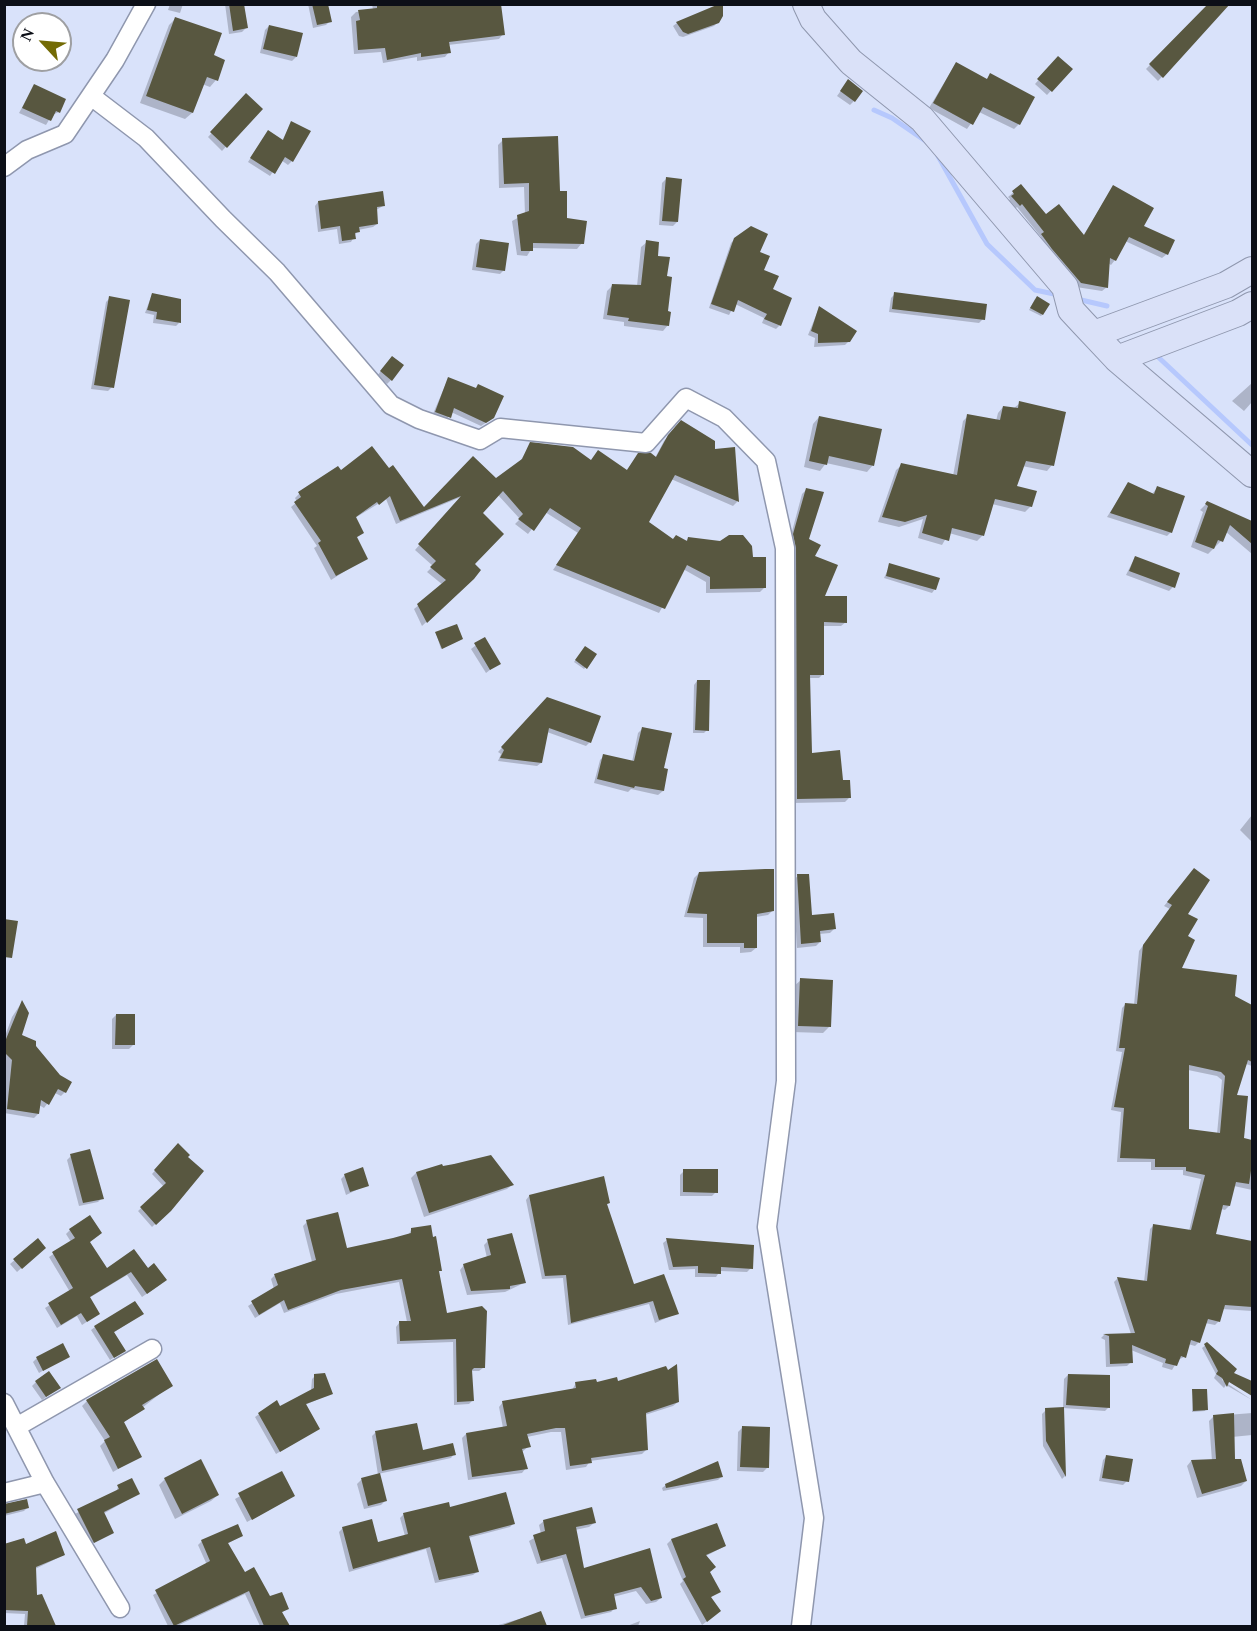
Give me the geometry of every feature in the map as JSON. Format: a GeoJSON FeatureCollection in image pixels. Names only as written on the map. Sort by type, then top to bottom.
{"type":"FeatureCollection","features":[{"type":"Feature","properties":{"kind":"street"},"geometry":{"type":"LineString","coordinates":[[4,167],[27,150],[65,134],[115,60],[146,4]]}},
{"type":"Feature","properties":{"kind":"street"},"geometry":{"type":"LineString","coordinates":[[806,4],[813,19],[851,62],[922,119],[1068,298],[1094,334],[1118,359],[1252,474]]}},
{"type":"Feature","properties":{"kind":"street"},"geometry":{"type":"LineString","coordinates":[[91,96],[146,138],[277,272],[391,405],[419,419],[480,440],[500,428],[646,443],[686,398],[724,418],[766,461],[785,548],[786,1070],[766,1227],[814,1518],[801,1626]]}},
{"type":"Feature","properties":{"kind":"street"},"geometry":{"type":"LineString","coordinates":[[1094,334],[1226,285],[1252,270]]}},
{"type":"Feature","properties":{"kind":"street"},"geometry":{"type":"LineString","coordinates":[[1118,359],[1238,313],[1252,305]]}},
{"type":"Feature","properties":{"kind":"street"},"geometry":{"type":"LineString","coordinates":[[18,1426],[152,1349]]}},
{"type":"Feature","properties":{"kind":"street"},"geometry":{"type":"LineString","coordinates":[[4,1403],[18,1426],[45,1483],[120,1608]]}},
{"type":"Feature","properties":{"kind":"street"},"geometry":{"type":"LineString","coordinates":[[4,1493],[45,1483]]}},
{"type":"Feature","properties":{"kind":"building"},"geometry":{"type":"Polygon","coordinates":[[[229,4],[244,4],[248,28],[233,31],[229,4]]]}},
{"type":"Feature","properties":{"kind":"building"},"geometry":{"type":"Polygon","coordinates":[[[312,4],[328,4],[332,22],[317,25],[312,4]]]}},
{"type":"Feature","properties":{"kind":"building"},"geometry":{"type":"Polygon","coordinates":[[[377,4],[501,4],[505,35],[449,42],[451,53],[421,57],[421,53],[387,60],[385,48],[358,50],[356,21],[360,20],[358,10],[377,8],[377,4]]]}},
{"type":"Feature","properties":{"kind":"building"},"geometry":{"type":"Polygon","coordinates":[[[723,4],[723,16],[719,23],[688,34],[683,32],[676,22],[723,4]]]}},
{"type":"Feature","properties":{"kind":"building"},"geometry":{"type":"Polygon","coordinates":[[[1208,4],[1230,4],[1163,78],[1149,64],[1208,4]]]}},
{"type":"Feature","properties":{"kind":"building"},"geometry":{"type":"Polygon","coordinates":[[[175,17],[222,33],[214,55],[225,60],[218,81],[207,77],[193,113],[146,96],[175,17]]]}},
{"type":"Feature","properties":{"kind":"building"},"geometry":{"type":"Polygon","coordinates":[[[269,25],[303,33],[297,57],[263,49],[269,25]]]}},
{"type":"Feature","properties":{"kind":"building"},"geometry":{"type":"Polygon","coordinates":[[[1058,56],[1073,69],[1052,92],[1037,79],[1058,56]]]}},
{"type":"Feature","properties":{"kind":"building"},"geometry":{"type":"Polygon","coordinates":[[[956,62],[987,79],[990,73],[1035,97],[1020,125],[983,107],[973,125],[933,103],[956,62]]]}},
{"type":"Feature","properties":{"kind":"building"},"geometry":{"type":"Polygon","coordinates":[[[848,79],[863,91],[855,102],[840,91],[848,79]]]}},
{"type":"Feature","properties":{"kind":"building"},"geometry":{"type":"Polygon","coordinates":[[[34,84],[66,99],[60,113],[56,111],[51,121],[22,108],[34,84]]]}},
{"type":"Feature","properties":{"kind":"building"},"geometry":{"type":"Polygon","coordinates":[[[246,93],[263,109],[227,148],[210,132],[246,93]]]}},
{"type":"Feature","properties":{"kind":"building"},"geometry":{"type":"Polygon","coordinates":[[[291,121],[311,131],[293,162],[285,157],[275,174],[250,158],[268,130],[283,140],[291,121]]]}},
{"type":"Feature","properties":{"kind":"building"},"geometry":{"type":"Polygon","coordinates":[[[558,136],[560,191],[567,191],[567,218],[587,221],[584,244],[533,243],[533,251],[521,251],[517,215],[529,211],[529,183],[504,184],[502,138],[558,136]]]}},
{"type":"Feature","properties":{"kind":"building"},"geometry":{"type":"Polygon","coordinates":[[[666,177],[682,179],[678,222],[662,221],[666,177]]]}},
{"type":"Feature","properties":{"kind":"building"},"geometry":{"type":"Polygon","coordinates":[[[1021,184],[1046,214],[1059,204],[1084,235],[1113,185],[1154,208],[1144,226],[1175,240],[1168,255],[1129,237],[1116,261],[1110,258],[1108,288],[1081,283],[1052,249],[1041,234],[1044,232],[1022,204],[1020,206],[1011,196],[1014,194],[1012,191],[1021,184]]]}},
{"type":"Feature","properties":{"kind":"building"},"geometry":{"type":"Polygon","coordinates":[[[383,191],[385,206],[377,207],[378,224],[359,227],[360,232],[355,233],[356,239],[342,241],[340,226],[321,229],[318,201],[383,191]]]}},
{"type":"Feature","properties":{"kind":"building"},"geometry":{"type":"Polygon","coordinates":[[[751,226],[768,234],[760,252],[770,256],[764,270],[779,276],[773,289],[792,298],[781,326],[764,319],[767,314],[738,300],[734,312],[711,304],[734,238],[751,226]]]}},
{"type":"Feature","properties":{"kind":"building"},"geometry":{"type":"Polygon","coordinates":[[[480,239],[509,243],[505,271],[476,267],[480,239]]]}},
{"type":"Feature","properties":{"kind":"building"},"geometry":{"type":"Polygon","coordinates":[[[646,240],[659,242],[658,256],[670,257],[667,276],[672,277],[668,311],[671,312],[669,326],[628,321],[629,318],[607,315],[612,284],[641,285],[646,240]]]}},
{"type":"Feature","properties":{"kind":"building"},"geometry":{"type":"Polygon","coordinates":[[[894,292],[987,304],[985,320],[892,309],[894,292]]]}},
{"type":"Feature","properties":{"kind":"building"},"geometry":{"type":"Polygon","coordinates":[[[152,293],[181,299],[181,323],[156,319],[157,312],[147,310],[152,293]]]}},
{"type":"Feature","properties":{"kind":"building"},"geometry":{"type":"Polygon","coordinates":[[[109,296],[130,300],[114,388],[94,385],[109,296]]]}},
{"type":"Feature","properties":{"kind":"building"},"geometry":{"type":"Polygon","coordinates":[[[1037,296],[1050,304],[1043,315],[1030,308],[1037,296]]]}},
{"type":"Feature","properties":{"kind":"building"},"geometry":{"type":"Polygon","coordinates":[[[819,306],[857,331],[850,342],[818,343],[818,334],[811,331],[819,306]]]}},
{"type":"Feature","properties":{"kind":"building"},"geometry":{"type":"Polygon","coordinates":[[[392,356],[404,365],[392,381],[380,371],[392,356]]]}},
{"type":"Feature","properties":{"kind":"building"},"geometry":{"type":"Polygon","coordinates":[[[448,377],[476,388],[478,384],[504,396],[494,418],[486,423],[454,408],[451,418],[435,412],[448,377]]]}},
{"type":"Feature","properties":{"kind":"building"},"geometry":{"type":"Polygon","coordinates":[[[1019,401],[1066,412],[1054,466],[1026,461],[1017,486],[1037,491],[1032,507],[995,499],[984,536],[952,528],[949,541],[922,533],[927,515],[905,522],[882,517],[901,463],[957,475],[967,414],[1000,420],[1003,406],[1018,408],[1019,401]]]}},
{"type":"Feature","properties":{"kind":"building"},"geometry":{"type":"Polygon","coordinates":[[[819,416],[882,429],[874,466],[829,456],[827,465],[809,461],[819,416]]]}},
{"type":"Feature","properties":{"kind":"building"},"geometry":{"type":"Polygon","coordinates":[[[681,420],[715,441],[715,449],[735,447],[739,502],[675,475],[649,522],[673,539],[676,535],[687,541],[688,537],[720,541],[729,535],[743,535],[752,546],[753,557],[766,557],[766,588],[710,589],[710,577],[687,565],[665,609],[556,565],[581,528],[550,508],[534,531],[518,519],[523,514],[503,491],[483,513],[504,534],[475,564],[481,570],[474,579],[427,623],[417,604],[446,580],[430,567],[436,561],[418,544],[461,496],[400,521],[390,496],[379,505],[377,502],[356,517],[364,533],[357,537],[368,559],[336,576],[318,543],[321,541],[294,502],[301,497],[298,492],[338,466],[341,470],[372,446],[389,468],[393,465],[424,507],[473,456],[496,478],[522,459],[530,442],[573,447],[591,460],[598,450],[627,470],[638,453],[651,453],[656,457],[668,435],[681,420]]]}},
{"type":"Feature","properties":{"kind":"building"},"geometry":{"type":"Polygon","coordinates":[[[1128,482],[1154,494],[1157,486],[1185,496],[1172,533],[1110,513],[1128,482]]]}},
{"type":"Feature","properties":{"kind":"building"},"geometry":{"type":"Polygon","coordinates":[[[806,488],[824,492],[809,539],[821,545],[815,556],[838,565],[825,596],[847,596],[847,623],[824,622],[824,675],[810,675],[812,753],[840,750],[843,780],[850,780],[851,798],[797,799],[796,548],[793,534],[806,488]]]}},
{"type":"Feature","properties":{"kind":"building"},"geometry":{"type":"Polygon","coordinates":[[[1207,501],[1252,521],[1252,544],[1230,525],[1223,542],[1218,540],[1214,549],[1195,542],[1208,506],[1205,504],[1207,501]]]}},
{"type":"Feature","properties":{"kind":"building"},"geometry":{"type":"Polygon","coordinates":[[[1135,556],[1180,573],[1175,588],[1129,571],[1135,556]]]}},
{"type":"Feature","properties":{"kind":"building"},"geometry":{"type":"Polygon","coordinates":[[[889,563],[940,578],[936,590],[886,576],[889,563]]]}},
{"type":"Feature","properties":{"kind":"building"},"geometry":{"type":"Polygon","coordinates":[[[457,624],[463,639],[442,649],[435,632],[457,624]]]}},
{"type":"Feature","properties":{"kind":"building"},"geometry":{"type":"Polygon","coordinates":[[[485,637],[501,664],[490,670],[474,643],[485,637]]]}},
{"type":"Feature","properties":{"kind":"building"},"geometry":{"type":"Polygon","coordinates":[[[585,646],[597,654],[587,669],[575,660],[585,646]]]}},
{"type":"Feature","properties":{"kind":"building"},"geometry":{"type":"Polygon","coordinates":[[[697,680],[710,680],[709,731],[695,730],[697,680]]]}},
{"type":"Feature","properties":{"kind":"building"},"geometry":{"type":"Polygon","coordinates":[[[547,697],[601,716],[591,743],[549,728],[542,763],[500,758],[504,750],[501,747],[547,697]]]}},
{"type":"Feature","properties":{"kind":"building"},"geometry":{"type":"Polygon","coordinates":[[[642,727],[672,733],[664,768],[668,769],[664,791],[635,786],[634,788],[597,779],[603,754],[634,761],[642,727]]]}},
{"type":"Feature","properties":{"kind":"building"},"geometry":{"type":"Polygon","coordinates":[[[1194,868],[1210,880],[1188,914],[1198,919],[1188,936],[1195,940],[1182,968],[1237,975],[1235,996],[1252,1005],[1252,1062],[1248,1060],[1237,1095],[1248,1096],[1244,1138],[1252,1140],[1249,1184],[1236,1182],[1230,1206],[1223,1205],[1216,1234],[1252,1241],[1252,1307],[1225,1305],[1220,1322],[1208,1319],[1200,1343],[1191,1340],[1186,1358],[1181,1356],[1177,1366],[1165,1363],[1166,1359],[1132,1345],[1133,1363],[1110,1364],[1109,1336],[1103,1334],[1135,1333],[1117,1277],[1147,1281],[1153,1224],[1191,1230],[1205,1175],[1186,1171],[1186,1167],[1155,1167],[1155,1159],[1120,1158],[1124,1108],[1114,1107],[1125,1048],[1119,1048],[1125,1003],[1137,1004],[1143,945],[1172,905],[1167,902],[1194,868]],[[1189,1065],[1189,1129],[1220,1133],[1225,1076],[1221,1072],[1189,1065]]]}},
{"type":"Feature","properties":{"kind":"building"},"geometry":{"type":"Polygon","coordinates":[[[774,869],[774,911],[757,914],[757,948],[744,948],[744,943],[707,943],[707,914],[687,913],[699,872],[774,869]]]}},
{"type":"Feature","properties":{"kind":"building"},"geometry":{"type":"Polygon","coordinates":[[[797,874],[809,874],[812,915],[834,913],[836,929],[820,931],[821,942],[801,944],[797,874]]]}},
{"type":"Feature","properties":{"kind":"building"},"geometry":{"type":"Polygon","coordinates":[[[4,919],[18,921],[12,958],[4,957],[4,919]]]}},
{"type":"Feature","properties":{"kind":"building"},"geometry":{"type":"Polygon","coordinates":[[[800,978],[833,980],[831,1027],[798,1026],[800,978]]]}},
{"type":"Feature","properties":{"kind":"building"},"geometry":{"type":"Polygon","coordinates":[[[22,1000],[29,1013],[22,1035],[36,1041],[36,1046],[60,1075],[72,1082],[66,1093],[58,1089],[49,1105],[41,1100],[39,1114],[7,1109],[12,1060],[4,1052],[4,1044],[22,1000]]]}},
{"type":"Feature","properties":{"kind":"building"},"geometry":{"type":"Polygon","coordinates":[[[116,1014],[135,1014],[135,1045],[115,1045],[116,1014]]]}},
{"type":"Feature","properties":{"kind":"building"},"geometry":{"type":"Polygon","coordinates":[[[178,1143],[190,1155],[188,1157],[204,1171],[171,1211],[156,1225],[140,1207],[166,1183],[154,1170],[178,1143]]]}},
{"type":"Feature","properties":{"kind":"building"},"geometry":{"type":"Polygon","coordinates":[[[90,1149],[104,1199],[83,1203],[70,1154],[90,1149]]]}},
{"type":"Feature","properties":{"kind":"building"},"geometry":{"type":"Polygon","coordinates":[[[491,1155],[514,1185],[429,1213],[416,1172],[442,1164],[443,1166],[454,1164],[491,1155]]]}},
{"type":"Feature","properties":{"kind":"building"},"geometry":{"type":"Polygon","coordinates":[[[363,1167],[369,1186],[350,1192],[344,1174],[363,1167]]]}},
{"type":"Feature","properties":{"kind":"building"},"geometry":{"type":"Polygon","coordinates":[[[683,1169],[718,1169],[718,1193],[683,1192],[683,1169]]]}},
{"type":"Feature","properties":{"kind":"building"},"geometry":{"type":"Polygon","coordinates":[[[604,1176],[610,1203],[607,1204],[634,1284],[664,1274],[679,1314],[659,1320],[653,1301],[571,1323],[566,1275],[545,1276],[529,1195],[604,1176]]]}},
{"type":"Feature","properties":{"kind":"building"},"geometry":{"type":"Polygon","coordinates":[[[338,1212],[347,1248],[393,1238],[411,1233],[411,1228],[431,1225],[433,1237],[436,1236],[442,1271],[439,1271],[447,1313],[482,1306],[487,1311],[485,1368],[472,1370],[474,1401],[457,1402],[456,1339],[400,1341],[399,1321],[411,1321],[402,1279],[341,1290],[288,1310],[284,1300],[259,1315],[251,1301],[278,1285],[274,1274],[316,1260],[306,1220],[338,1212]]]}},
{"type":"Feature","properties":{"kind":"building"},"geometry":{"type":"Polygon","coordinates":[[[90,1215],[102,1233],[90,1242],[107,1268],[134,1249],[148,1268],[154,1263],[167,1280],[147,1294],[131,1272],[90,1297],[100,1314],[87,1322],[81,1313],[61,1325],[48,1303],[73,1288],[52,1252],[75,1238],[69,1229],[90,1215]]]}},
{"type":"Feature","properties":{"kind":"building"},"geometry":{"type":"Polygon","coordinates":[[[512,1233],[526,1283],[510,1286],[510,1289],[471,1291],[463,1264],[491,1255],[487,1239],[512,1233]]]}},
{"type":"Feature","properties":{"kind":"building"},"geometry":{"type":"Polygon","coordinates":[[[38,1238],[46,1248],[22,1269],[13,1259],[38,1238]]]}},
{"type":"Feature","properties":{"kind":"building"},"geometry":{"type":"Polygon","coordinates":[[[666,1238],[754,1245],[753,1269],[721,1267],[721,1274],[698,1273],[698,1266],[673,1267],[666,1238]]]}},
{"type":"Feature","properties":{"kind":"building"},"geometry":{"type":"Polygon","coordinates":[[[135,1301],[144,1314],[114,1332],[126,1351],[114,1358],[94,1326],[135,1301]]]}},
{"type":"Feature","properties":{"kind":"building"},"geometry":{"type":"Polygon","coordinates":[[[1207,1342],[1237,1369],[1234,1373],[1252,1381],[1252,1396],[1229,1382],[1227,1387],[1222,1378],[1216,1374],[1218,1371],[1204,1344],[1207,1342]]]}},
{"type":"Feature","properties":{"kind":"building"},"geometry":{"type":"Polygon","coordinates":[[[63,1343],[70,1357],[43,1371],[36,1357],[63,1343]]]}},
{"type":"Feature","properties":{"kind":"building"},"geometry":{"type":"Polygon","coordinates":[[[157,1359],[173,1386],[142,1405],[145,1409],[124,1422],[142,1457],[118,1469],[104,1440],[110,1437],[86,1400],[157,1359]]]}},
{"type":"Feature","properties":{"kind":"building"},"geometry":{"type":"Polygon","coordinates":[[[677,1364],[679,1402],[646,1413],[648,1450],[591,1458],[592,1463],[570,1466],[565,1428],[556,1428],[527,1434],[531,1447],[522,1449],[528,1469],[472,1477],[466,1433],[507,1426],[502,1401],[576,1388],[575,1382],[596,1379],[597,1382],[617,1377],[618,1381],[666,1366],[668,1370],[677,1364]]]}},
{"type":"Feature","properties":{"kind":"building"},"geometry":{"type":"Polygon","coordinates":[[[49,1371],[61,1388],[46,1397],[35,1381],[49,1371]]]}},
{"type":"Feature","properties":{"kind":"building"},"geometry":{"type":"Polygon","coordinates":[[[325,1373],[333,1394],[306,1404],[320,1429],[280,1452],[258,1413],[277,1400],[280,1406],[314,1388],[314,1374],[325,1373]]]}},
{"type":"Feature","properties":{"kind":"building"},"geometry":{"type":"Polygon","coordinates":[[[1068,1374],[1110,1375],[1110,1408],[1066,1405],[1068,1374]]]}},
{"type":"Feature","properties":{"kind":"building"},"geometry":{"type":"Polygon","coordinates":[[[1192,1389],[1207,1389],[1208,1410],[1193,1411],[1192,1389]]]}},
{"type":"Feature","properties":{"kind":"building"},"geometry":{"type":"Polygon","coordinates":[[[1064,1407],[1066,1477],[1046,1441],[1045,1408],[1064,1407]]]}},
{"type":"Feature","properties":{"kind":"building"},"geometry":{"type":"Polygon","coordinates":[[[1234,1413],[1235,1459],[1241,1459],[1247,1481],[1202,1494],[1191,1460],[1216,1459],[1213,1415],[1234,1413]]]}},
{"type":"Feature","properties":{"kind":"building"},"geometry":{"type":"Polygon","coordinates":[[[417,1423],[423,1450],[453,1443],[456,1455],[382,1471],[375,1431],[417,1423]]]}},
{"type":"Feature","properties":{"kind":"building"},"geometry":{"type":"Polygon","coordinates":[[[742,1426],[770,1427],[769,1468],[740,1467],[742,1426]]]}},
{"type":"Feature","properties":{"kind":"building"},"geometry":{"type":"Polygon","coordinates":[[[1106,1455],[1133,1459],[1129,1482],[1102,1478],[1106,1455]]]}},
{"type":"Feature","properties":{"kind":"building"},"geometry":{"type":"Polygon","coordinates":[[[201,1459],[219,1495],[182,1514],[164,1478],[201,1459]]]}},
{"type":"Feature","properties":{"kind":"building"},"geometry":{"type":"Polygon","coordinates":[[[718,1461],[723,1477],[666,1488],[665,1484],[718,1461]]]}},
{"type":"Feature","properties":{"kind":"building"},"geometry":{"type":"Polygon","coordinates":[[[282,1471],[295,1496],[252,1520],[238,1493],[282,1471]]]}},
{"type":"Feature","properties":{"kind":"building"},"geometry":{"type":"Polygon","coordinates":[[[380,1473],[387,1501],[368,1506],[361,1478],[380,1473]]]}},
{"type":"Feature","properties":{"kind":"building"},"geometry":{"type":"Polygon","coordinates":[[[132,1478],[140,1494],[104,1512],[114,1533],[94,1543],[77,1509],[119,1489],[117,1485],[132,1478]]]}},
{"type":"Feature","properties":{"kind":"building"},"geometry":{"type":"Polygon","coordinates":[[[506,1492],[515,1524],[469,1536],[479,1572],[439,1580],[430,1547],[353,1569],[342,1527],[372,1519],[378,1542],[408,1534],[403,1513],[449,1502],[450,1507],[506,1492]]]}},
{"type":"Feature","properties":{"kind":"building"},"geometry":{"type":"Polygon","coordinates":[[[27,1499],[29,1508],[4,1514],[4,1504],[27,1499]]]}},
{"type":"Feature","properties":{"kind":"building"},"geometry":{"type":"Polygon","coordinates":[[[592,1507],[596,1523],[576,1527],[584,1568],[650,1548],[662,1598],[651,1601],[641,1587],[614,1594],[617,1609],[585,1616],[566,1554],[541,1561],[533,1535],[545,1531],[543,1520],[592,1507]]]}},
{"type":"Feature","properties":{"kind":"building"},"geometry":{"type":"Polygon","coordinates":[[[717,1523],[726,1546],[706,1555],[716,1567],[710,1572],[721,1592],[711,1597],[721,1611],[707,1622],[683,1579],[686,1577],[671,1539],[717,1523]]]}},
{"type":"Feature","properties":{"kind":"building"},"geometry":{"type":"Polygon","coordinates":[[[238,1524],[243,1536],[228,1543],[245,1572],[254,1567],[270,1596],[282,1592],[289,1609],[282,1612],[290,1626],[264,1626],[249,1591],[174,1626],[155,1590],[210,1561],[201,1540],[238,1524]]]}},
{"type":"Feature","properties":{"kind":"building"},"geometry":{"type":"Polygon","coordinates":[[[56,1531],[65,1555],[36,1567],[37,1595],[42,1594],[56,1626],[27,1626],[28,1611],[4,1610],[4,1544],[24,1538],[26,1544],[56,1531]]]}},
{"type":"Feature","properties":{"kind":"building"},"geometry":{"type":"Polygon","coordinates":[[[541,1611],[547,1626],[503,1625],[541,1611]]]}},
{"type":"Feature","properties":{"kind":"waterway"},"geometry":{"type":"LineString","coordinates":[[874,110],[892,118],[927,142]]}},
{"type":"Feature","properties":{"kind":"waterway"},"geometry":{"type":"LineString","coordinates":[[938,156],[987,244],[1035,290],[1059,295]]}},
{"type":"Feature","properties":{"kind":"waterway"},"geometry":{"type":"LineString","coordinates":[[1077,299],[1107,306]]}},
{"type":"Feature","properties":{"kind":"waterway"},"geometry":{"type":"LineString","coordinates":[[1156,355],[1252,445]]}}]}
